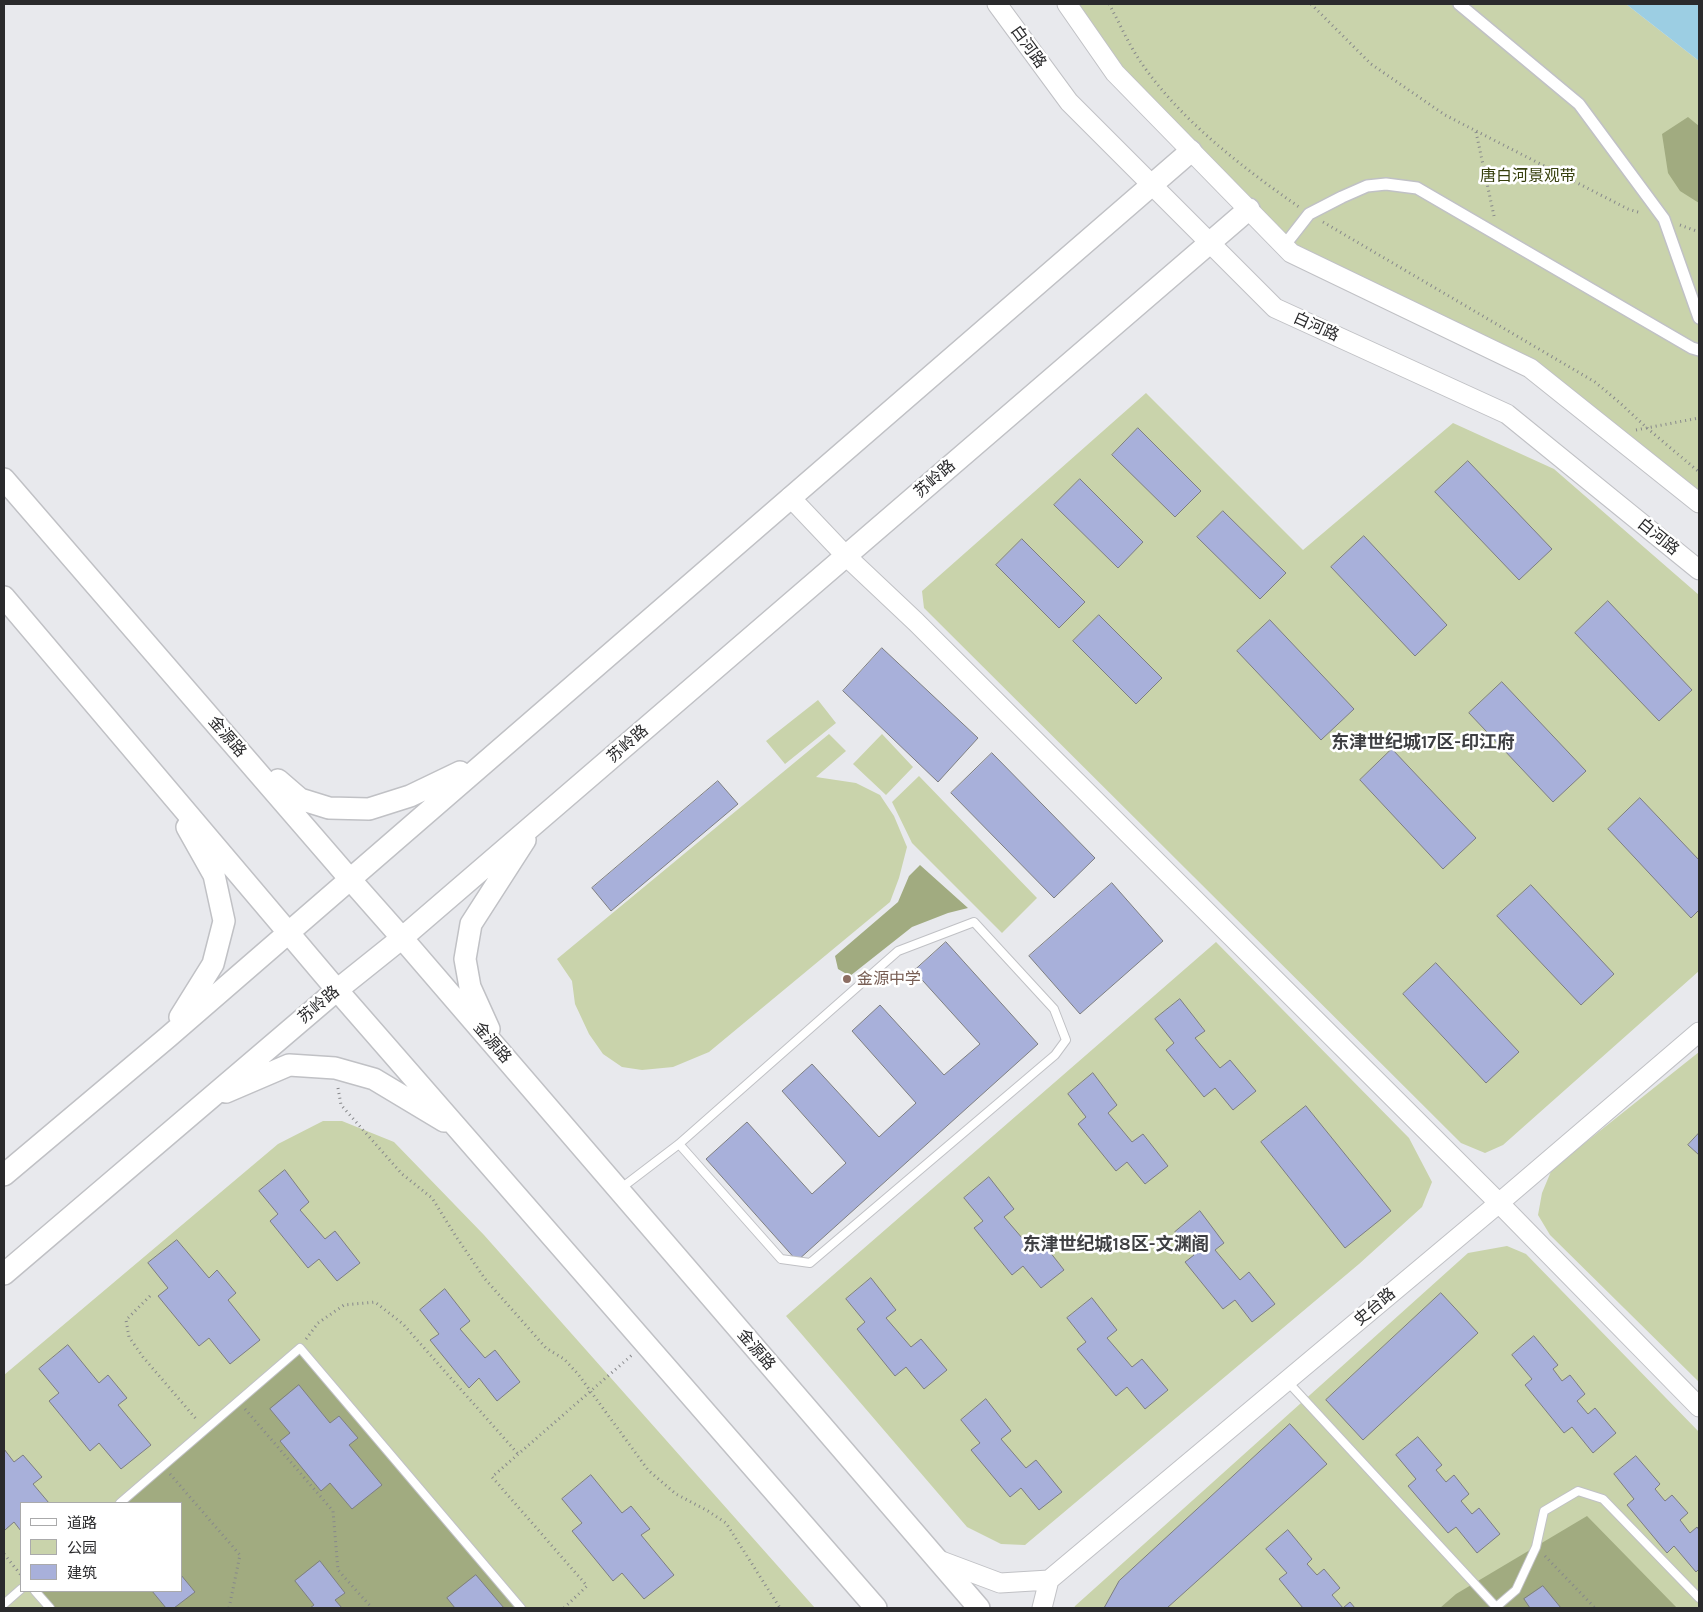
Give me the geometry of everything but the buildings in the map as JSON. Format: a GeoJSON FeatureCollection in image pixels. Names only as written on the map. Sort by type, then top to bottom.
{"type":"FeatureCollection","features":[{"type":"Feature","properties":{"kind":"main road"},"geometry":{"type":"LineString","coordinates":[[4,1175],[168,1037],[485,760],[1191,151]]}},
{"type":"Feature","properties":{"kind":"main road","name":"苏岭路"},"geometry":{"type":"LineString","coordinates":[[4,1274],[337,990],[402,938],[1248,209]]}},
{"type":"Feature","properties":{"kind":"main road","name":"金源路"},"geometry":{"type":"LineString","coordinates":[[4,479],[979,1608]]}},
{"type":"Feature","properties":{"kind":"main road"},"geometry":{"type":"LineString","coordinates":[[4,597],[337,990],[876,1608]]}},
{"type":"Feature","properties":{"kind":"main road"},"geometry":{"type":"LineString","coordinates":[[219,728],[300,799],[329,808],[369,808],[410,796],[485,760]]}},
{"type":"Feature","properties":{"kind":"main road"},"geometry":{"type":"LineString","coordinates":[[160,781],[214,875],[224,920],[213,964],[168,1037]]}},
{"type":"Feature","properties":{"kind":"main road"},"geometry":{"type":"LineString","coordinates":[[511,1065],[489,1028],[470,987],[465,959],[471,924],[537,821]]}},
{"type":"Feature","properties":{"kind":"main road"},"geometry":{"type":"LineString","coordinates":[[207,1100],[289,1065],[335,1068],[374,1078],[461,1132]]}},
{"type":"Feature","properties":{"kind":"street","name":"白河路"},"geometry":{"type":"LineString","coordinates":[[997,4],[1068,102],[1275,308],[1507,414],[1699,570]]}},
{"type":"Feature","properties":{"kind":"street"},"geometry":{"type":"LineString","coordinates":[[1067,4],[1115,73],[1291,253],[1530,368],[1699,504]]}},
{"type":"Feature","properties":{"kind":"street"},"geometry":{"type":"LineString","coordinates":[[1459,4],[1579,104],[1664,219],[1699,318]]}},
{"type":"Feature","properties":{"kind":"street"},"geometry":{"type":"LineString","coordinates":[[1284,246],[1309,214],[1367,186],[1386,184],[1416,188],[1692,348],[1699,350]]}},
{"type":"Feature","properties":{"kind":"street"},"geometry":{"type":"LineString","coordinates":[[790,497],[846,556],[916,622],[1499,1203],[1699,1407]]}},
{"type":"Feature","properties":{"kind":"street","name":"史台路"},"geometry":{"type":"LineString","coordinates":[[1049,1580],[1499,1203],[1699,1032]]}},
{"type":"Feature","properties":{"kind":"street"},"geometry":{"type":"LineString","coordinates":[[936,1558],[1000,1583],[1049,1580],[1042,1608]]}},
{"type":"Feature","properties":{"kind":"lane"},"geometry":{"type":"LineString","coordinates":[[618,1190],[679,1144],[898,951],[974,922],[1054,1009],[1066,1040],[1055,1055],[810,1264],[781,1259],[679,1144]]}},
{"type":"Feature","properties":{"kind":"lane"},"geometry":{"type":"LineString","coordinates":[[121,1502],[300,1348],[521,1608]]}},
{"type":"Feature","properties":{"kind":"lane"},"geometry":{"type":"LineString","coordinates":[[1287,1381],[1496,1608],[1516,1590],[1536,1547],[1544,1511],[1578,1491],[1603,1499],[1699,1598]]}},
{"type":"Feature","properties":{"kind":"lane"},"geometry":{"type":"LineString","coordinates":[[4,1604],[20,1590]]}},
{"type":"Feature","properties":{"kind":"lane"},"geometry":{"type":"LineString","coordinates":[[36,1592],[50,1608]]}},
{"type":"Feature","properties":{"kind":"path"},"geometry":{"type":"LineString","coordinates":[[1109,4],[1140,61],[1202,133],[1309,214],[1594,382],[1699,472]]}},
{"type":"Feature","properties":{"kind":"path"},"geometry":{"type":"LineString","coordinates":[[1311,4],[1371,64],[1445,115],[1628,209],[1664,219],[1699,232]]}},
{"type":"Feature","properties":{"kind":"path"},"geometry":{"type":"LineString","coordinates":[[1476,131],[1497,234]]}},
{"type":"Feature","properties":{"kind":"path"},"geometry":{"type":"LineString","coordinates":[[1614,435],[1699,418]]}},
{"type":"Feature","properties":{"kind":"path"},"geometry":{"type":"LineString","coordinates":[[335,1068],[341,1105],[402,1174],[432,1198],[485,1280],[546,1348],[564,1359],[578,1374],[648,1470],[676,1494],[708,1511],[726,1524],[780,1608]]}},
{"type":"Feature","properties":{"kind":"path"},"geometry":{"type":"LineString","coordinates":[[150,1296],[126,1320],[129,1337],[205,1430]]}},
{"type":"Feature","properties":{"kind":"path"},"geometry":{"type":"LineString","coordinates":[[300,1348],[318,1323],[344,1305],[375,1302],[403,1324],[518,1454]]}},
{"type":"Feature","properties":{"kind":"path"},"geometry":{"type":"LineString","coordinates":[[564,1608],[587,1586],[492,1477],[646,1344]]}},
{"type":"Feature","properties":{"kind":"path"},"geometry":{"type":"LineString","coordinates":[[238,1401],[333,1511],[338,1570],[372,1608]]}},
{"type":"Feature","properties":{"kind":"path"},"geometry":{"type":"LineString","coordinates":[[163,1466],[240,1555],[229,1608]]}},
{"type":"Feature","properties":{"kind":"path"},"geometry":{"type":"LineString","coordinates":[[1536,1547],[1595,1608]]}},
{"type":"Feature","properties":{"kind":"path"},"geometry":{"type":"LineString","coordinates":[[4,1554],[20,1574]]}},
{"type":"Feature","properties":{"kind":"green space","name":"唐白河景观带"},"geometry":{"type":"Polygon","coordinates":[[[1067,4],[1626,4],[1699,61],[1699,503],[1530,368],[1291,253],[1115,73],[1067,4]]]}},
{"type":"Feature","properties":{"kind":"green space"},"geometry":{"type":"Polygon","coordinates":[[[1688,117],[1699,126],[1699,203],[1680,191],[1668,173],[1662,134],[1688,117]]]}},
{"type":"Feature","properties":{"kind":"green space"},"geometry":{"type":"Polygon","coordinates":[[[1146,393],[1303,550],[1453,423],[1554,469],[1699,595],[1699,971],[1503,1145],[1485,1153],[1461,1143],[924,608],[922,591],[1146,393]]]}},
{"type":"Feature","properties":{"kind":"green space"},"geometry":{"type":"Polygon","coordinates":[[[818,700],[836,723],[785,764],[766,741],[818,700]]]}},
{"type":"Feature","properties":{"kind":"green space"},"geometry":{"type":"Polygon","coordinates":[[[829,734],[846,751],[816,777],[856,783],[880,795],[894,816],[907,847],[899,878],[890,902],[709,1052],[673,1067],[642,1070],[622,1067],[603,1054],[589,1034],[575,1004],[572,981],[557,959],[829,734]]]}},
{"type":"Feature","properties":{"kind":"green space"},"geometry":{"type":"Polygon","coordinates":[[[882,734],[913,767],[886,795],[853,764],[882,734]]]}},
{"type":"Feature","properties":{"kind":"green space"},"geometry":{"type":"Polygon","coordinates":[[[919,776],[1037,898],[1002,933],[912,843],[892,802],[919,776]]]}},
{"type":"Feature","properties":{"kind":"green space"},"geometry":{"type":"Polygon","coordinates":[[[920,865],[968,908],[948,913],[912,927],[850,976],[838,969],[835,956],[898,902],[909,876],[920,865]]]}},
{"type":"Feature","properties":{"kind":"green space"},"geometry":{"type":"Polygon","coordinates":[[[1216,942],[1409,1138],[1432,1182],[1422,1207],[1359,1264],[1025,1545],[1001,1544],[967,1527],[786,1316],[1216,942]]]}},
{"type":"Feature","properties":{"kind":"green space"},"geometry":{"type":"Polygon","coordinates":[[[1699,1052],[1699,1382],[1550,1235],[1538,1215],[1542,1193],[1552,1169],[1699,1052]]]}},
{"type":"Feature","properties":{"kind":"green space"},"geometry":{"type":"Polygon","coordinates":[[[323,1121],[342,1121],[394,1142],[484,1235],[815,1608],[4,1608],[4,1375],[278,1144],[323,1121]]]}},
{"type":"Feature","properties":{"kind":"green space"},"geometry":{"type":"Polygon","coordinates":[[[1507,1246],[1526,1254],[1699,1432],[1699,1608],[1074,1608],[1468,1253],[1507,1246]]]}},
{"type":"Feature","properties":{"kind":"green space"},"geometry":{"type":"Polygon","coordinates":[[[300,1348],[521,1608],[50,1608],[36,1592],[182,1592],[182,1502],[121,1502],[300,1348]]]}},
{"type":"Feature","properties":{"kind":"green space"},"geometry":{"type":"Polygon","coordinates":[[[1587,1516],[1677,1608],[1440,1608],[1456,1594],[1587,1516]]]}},
{"type":"Feature","properties":{"kind":"water"},"geometry":{"type":"Polygon","coordinates":[[[1626,4],[1699,4],[1699,61],[1626,4]]]}},
{"type":"Feature","properties":{"kind":"place","name":"金源中学"},"geometry":{"type":"Point","coordinates":[847,979]}},
{"type":"Feature","properties":{"kind":"district","name":"东津世纪城17区-印江府"},"geometry":{"type":"Point","coordinates":[1423,743]}},
{"type":"Feature","properties":{"kind":"district","name":"东津世纪城18区-文渊阁"},"geometry":{"type":"Point","coordinates":[1116,1245]}}]}
